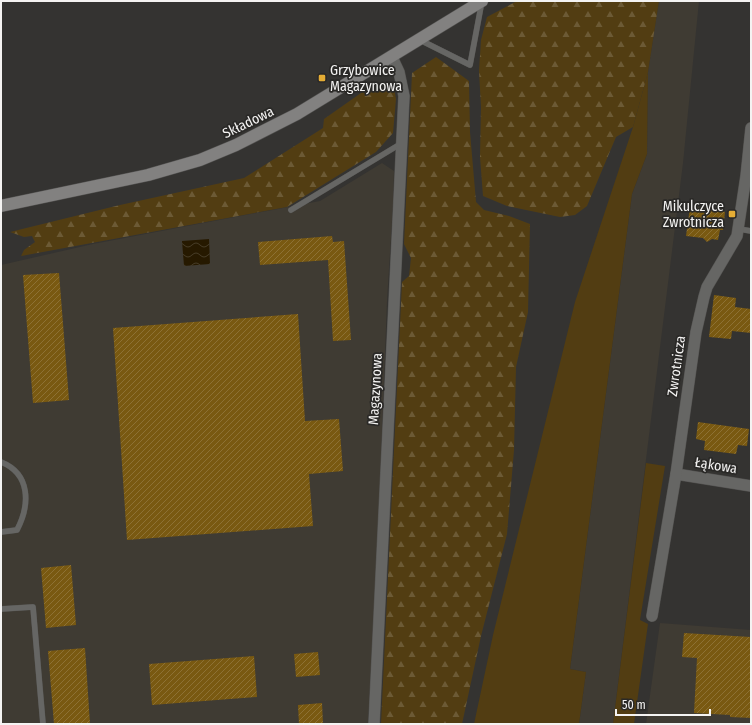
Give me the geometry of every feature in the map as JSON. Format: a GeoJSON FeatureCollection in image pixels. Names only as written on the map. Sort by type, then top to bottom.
{"type":"FeatureCollection","features":[{"type":"Feature","properties":{"kind":"main road","name":"Składowa"},"geometry":{"type":"LineString","coordinates":[[1,206],[148,175],[186,164],[219,152],[282,123],[482,1]]}},
{"type":"Feature","properties":{"kind":"street","name":"Magazynowa"},"geometry":{"type":"LineString","coordinates":[[374,724],[403,143],[403,87],[399,72],[392,57]]}},
{"type":"Feature","properties":{"kind":"street","name":"Zwrotnicza"},"geometry":{"type":"LineString","coordinates":[[652,616],[676,474],[696,332],[707,287],[734,244],[739,229],[751,128]]}},
{"type":"Feature","properties":{"kind":"street","name":"Łąkowa"},"geometry":{"type":"LineString","coordinates":[[676,474],[751,486]]}},
{"type":"Feature","properties":{"kind":"lane"},"geometry":{"type":"LineString","coordinates":[[420,40],[470,65],[482,1]]}},
{"type":"Feature","properties":{"kind":"lane"},"geometry":{"type":"LineString","coordinates":[[291,210],[403,143]]}},
{"type":"Feature","properties":{"kind":"lane"},"geometry":{"type":"LineString","coordinates":[[739,229],[751,231]]}},
{"type":"Feature","properties":{"kind":"lane"},"geometry":{"type":"LineString","coordinates":[[1,462],[10,466],[24,483],[26,504],[23,520],[17,530],[1,532]]}},
{"type":"Feature","properties":{"kind":"lane"},"geometry":{"type":"LineString","coordinates":[[1,609],[33,607],[43,724]]}},
{"type":"Feature","properties":{"kind":"shaded area"},"geometry":{"type":"Polygon","coordinates":[[[659,1],[699,1],[683,163],[613,724],[579,724],[586,672],[570,669],[632,194],[647,154],[648,72],[659,1]]]}},
{"type":"Feature","properties":{"kind":"shaded area"},"geometry":{"type":"Polygon","coordinates":[[[382,163],[394,171],[387,301],[378,538],[368,724],[1,724],[1,265],[93,244],[320,201],[382,163]]]}},
{"type":"Feature","properties":{"kind":"shaded area"},"geometry":{"type":"Polygon","coordinates":[[[660,623],[751,630],[751,724],[646,724],[660,623]]]}},
{"type":"Feature","properties":{"kind":"green space"},"geometry":{"type":"Polygon","coordinates":[[[517,1],[659,1],[648,72],[633,127],[616,137],[587,206],[575,215],[560,217],[507,206],[483,196],[480,157],[481,107],[479,71],[481,40],[487,17],[517,1]]]}},
{"type":"Feature","properties":{"kind":"green space"},"geometry":{"type":"Polygon","coordinates":[[[436,57],[469,81],[470,132],[476,202],[484,210],[509,216],[530,224],[528,312],[516,367],[514,450],[507,534],[481,636],[462,724],[381,724],[402,282],[409,276],[411,258],[404,244],[412,73],[436,57]]]}},
{"type":"Feature","properties":{"kind":"green space"},"geometry":{"type":"Polygon","coordinates":[[[648,72],[647,154],[632,194],[570,669],[586,672],[579,724],[474,724],[493,635],[575,302],[633,127],[648,72]]]}},
{"type":"Feature","properties":{"kind":"green space"},"geometry":{"type":"Polygon","coordinates":[[[383,83],[394,88],[396,99],[393,133],[376,152],[287,207],[21,256],[24,250],[35,242],[32,236],[24,237],[10,232],[120,205],[244,178],[323,128],[324,119],[371,86],[383,83]]]}},
{"type":"Feature","properties":{"kind":"green space"},"geometry":{"type":"Polygon","coordinates":[[[646,463],[665,466],[640,620],[648,624],[634,724],[613,724],[646,463]]]}},
{"type":"Feature","properties":{"kind":"water"},"geometry":{"type":"Polygon","coordinates":[[[209,239],[210,264],[184,266],[182,241],[209,239]]]}},
{"type":"Feature","properties":{"kind":"building"},"geometry":{"type":"Polygon","coordinates":[[[690,207],[722,210],[725,212],[723,230],[720,230],[718,240],[712,239],[707,242],[703,238],[686,236],[690,207]]]}},
{"type":"Feature","properties":{"kind":"building"},"geometry":{"type":"Polygon","coordinates":[[[332,236],[333,242],[344,241],[351,340],[333,341],[328,260],[260,265],[258,242],[332,236]]]}},
{"type":"Feature","properties":{"kind":"building"},"geometry":{"type":"Polygon","coordinates":[[[59,273],[69,400],[33,403],[23,275],[59,273]]]}},
{"type":"Feature","properties":{"kind":"building"},"geometry":{"type":"Polygon","coordinates":[[[714,295],[736,298],[735,307],[751,309],[751,333],[732,331],[731,339],[709,337],[714,295]]]}},
{"type":"Feature","properties":{"kind":"building"},"geometry":{"type":"Polygon","coordinates":[[[298,314],[305,421],[339,419],[343,471],[309,474],[313,526],[127,540],[113,328],[298,314]]]}},
{"type":"Feature","properties":{"kind":"building"},"geometry":{"type":"Polygon","coordinates":[[[698,422],[749,429],[747,446],[738,445],[736,454],[704,450],[705,441],[696,439],[698,422]]]}},
{"type":"Feature","properties":{"kind":"building"},"geometry":{"type":"Polygon","coordinates":[[[71,565],[76,625],[46,628],[41,568],[71,565]]]}},
{"type":"Feature","properties":{"kind":"building"},"geometry":{"type":"Polygon","coordinates":[[[684,633],[751,637],[751,718],[694,713],[697,658],[682,657],[684,633]]]}},
{"type":"Feature","properties":{"kind":"building"},"geometry":{"type":"Polygon","coordinates":[[[85,648],[90,724],[54,724],[48,651],[85,648]]]}},
{"type":"Feature","properties":{"kind":"building"},"geometry":{"type":"Polygon","coordinates":[[[318,652],[320,675],[296,677],[294,654],[318,652]]]}},
{"type":"Feature","properties":{"kind":"building"},"geometry":{"type":"Polygon","coordinates":[[[254,656],[257,697],[152,705],[149,664],[254,656]]]}},
{"type":"Feature","properties":{"kind":"building"},"geometry":{"type":"Polygon","coordinates":[[[322,703],[323,724],[299,724],[298,705],[322,703]]]}},
{"type":"Feature","properties":{"kind":"place","name":"Grzybowice Magazynowa"},"geometry":{"type":"Point","coordinates":[322,78]}},
{"type":"Feature","properties":{"kind":"place","name":"Mikulczyce Zwrotnicza"},"geometry":{"type":"Point","coordinates":[732,214]}}]}
